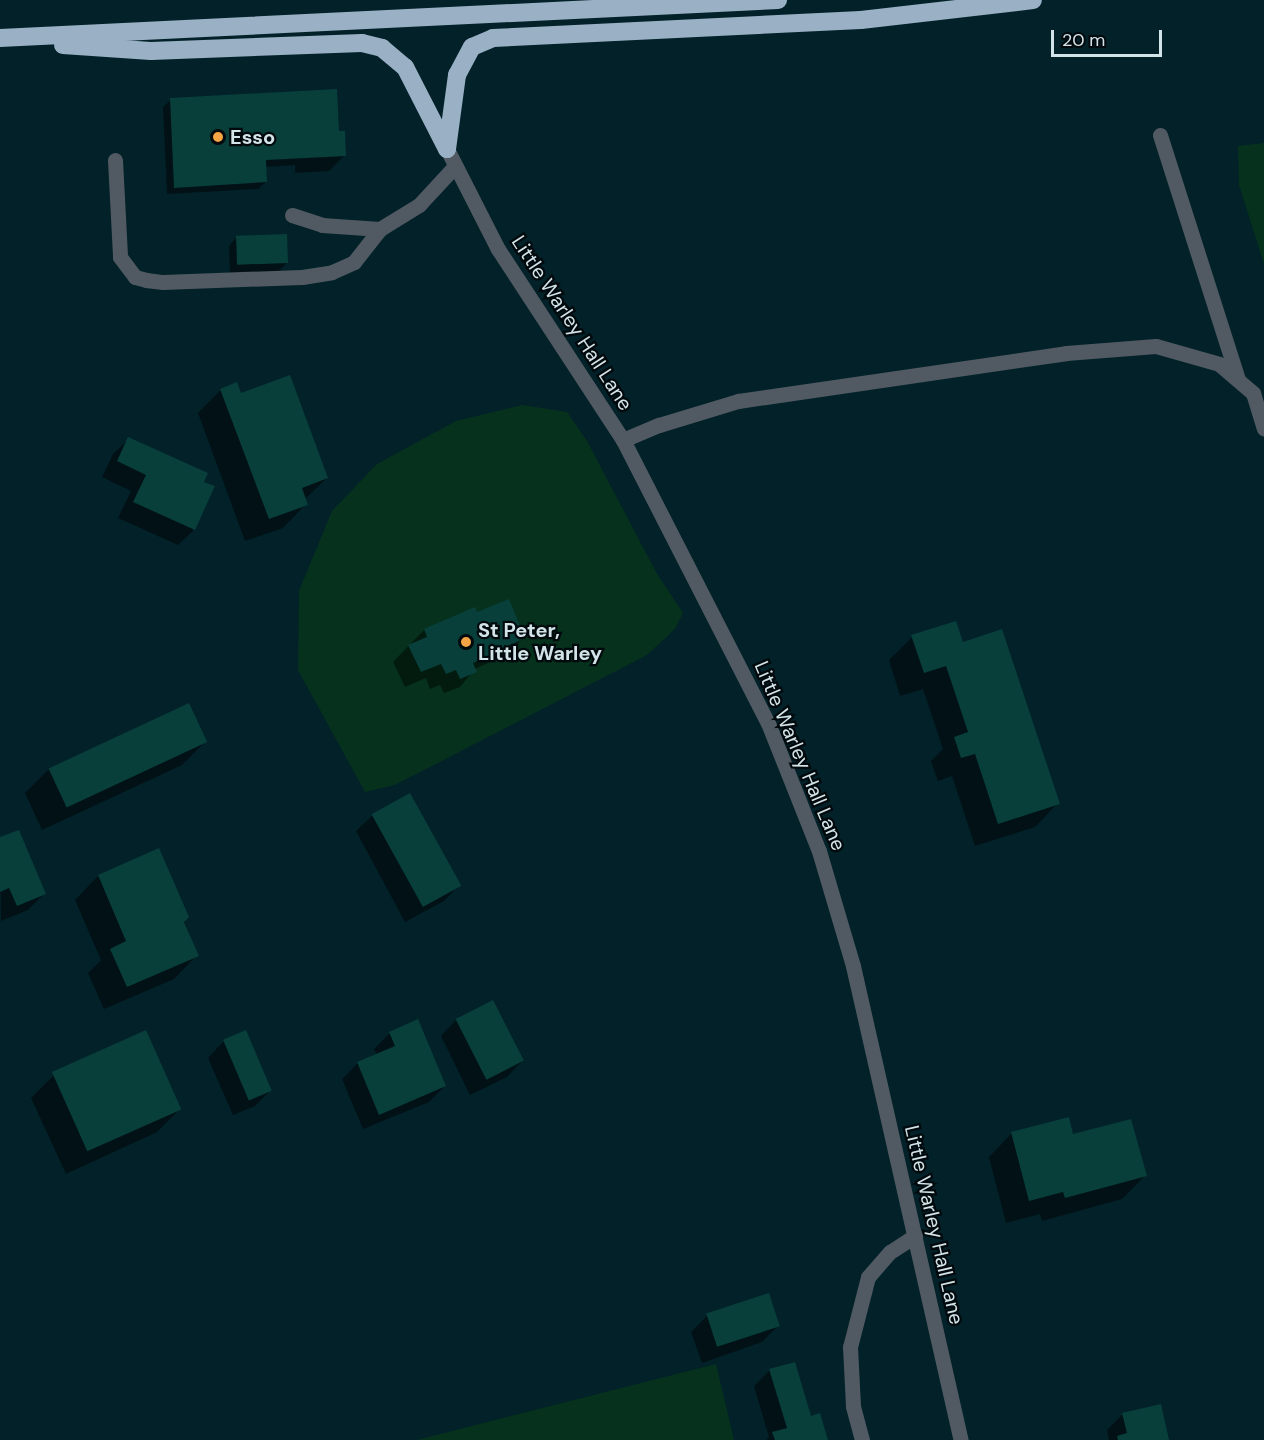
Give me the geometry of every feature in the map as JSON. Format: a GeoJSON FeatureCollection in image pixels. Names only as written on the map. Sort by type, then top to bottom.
{"type":"FeatureCollection","features":[{"type":"Feature","properties":{"kind":"highway"},"geometry":{"type":"LineString","coordinates":[[0,40],[778,0]]}},
{"type":"Feature","properties":{"kind":"highway"},"geometry":{"type":"LineString","coordinates":[[447,148],[458,75],[472,47],[493,38],[861,20],[1032,0]]}},
{"type":"Feature","properties":{"kind":"highway"},"geometry":{"type":"LineString","coordinates":[[0,40],[151,51],[362,43],[382,48],[405,66],[447,148]]}},
{"type":"Feature","properties":{"kind":"street"},"geometry":{"type":"LineString","coordinates":[[1160,135],[1238,380]]}},
{"type":"Feature","properties":{"kind":"street","name":"Little Warley Hall Lane"},"geometry":{"type":"LineString","coordinates":[[447,148],[498,249],[623,440],[768,723],[819,851],[853,966],[962,1440]]}},
{"type":"Feature","properties":{"kind":"street"},"geometry":{"type":"LineString","coordinates":[[116,160],[120,257],[135,277],[163,282],[267,278],[332,272],[354,262],[380,229],[420,205],[455,166]]}},
{"type":"Feature","properties":{"kind":"street"},"geometry":{"type":"LineString","coordinates":[[292,215],[322,225],[380,229]]}},
{"type":"Feature","properties":{"kind":"street"},"geometry":{"type":"LineString","coordinates":[[623,440],[659,424],[738,401],[1066,353],[1156,346],[1219,364],[1253,393],[1264,428]]}},
{"type":"Feature","properties":{"kind":"street"},"geometry":{"type":"LineString","coordinates":[[862,1440],[853,1406],[850,1347],[868,1276],[890,1252],[915,1236]]}},
{"type":"Feature","properties":{"kind":"green space"},"geometry":{"type":"Polygon","coordinates":[[[1264,143],[1264,264],[1239,185],[1238,146],[1264,143]]]}},
{"type":"Feature","properties":{"kind":"green space"},"geometry":{"type":"Polygon","coordinates":[[[522,405],[567,412],[587,441],[656,572],[683,613],[675,629],[647,655],[395,785],[365,792],[298,670],[299,591],[332,511],[377,464],[456,421],[522,405]]]}},
{"type":"Feature","properties":{"kind":"green space"},"geometry":{"type":"Polygon","coordinates":[[[716,1364],[734,1440],[417,1440],[716,1364]]]}},
{"type":"Feature","properties":{"kind":"building"},"geometry":{"type":"Polygon","coordinates":[[[337,89],[339,131],[345,131],[346,156],[266,160],[267,182],[174,188],[170,98],[337,89]]]}},
{"type":"Feature","properties":{"kind":"building"},"geometry":{"type":"Polygon","coordinates":[[[287,234],[288,263],[237,265],[236,236],[287,234]]]}},
{"type":"Feature","properties":{"kind":"building"},"geometry":{"type":"Polygon","coordinates":[[[290,375],[328,478],[302,488],[308,505],[269,519],[220,389],[237,382],[241,393],[290,375]]]}},
{"type":"Feature","properties":{"kind":"building"},"geometry":{"type":"Polygon","coordinates":[[[128,437],[208,473],[204,482],[215,486],[195,530],[133,502],[146,475],[117,461],[128,437]]]}},
{"type":"Feature","properties":{"kind":"building","name":"St Peter, Little Warley"},"geometry":{"type":"Polygon","coordinates":[[[509,599],[525,638],[473,663],[477,672],[460,679],[456,670],[446,674],[441,664],[421,672],[408,645],[427,637],[424,629],[475,607],[477,612],[509,599]]]}},
{"type":"Feature","properties":{"kind":"building"},"geometry":{"type":"Polygon","coordinates":[[[956,621],[963,642],[1002,629],[1060,804],[998,824],[975,754],[961,758],[954,737],[968,732],[946,666],[924,673],[911,635],[956,621]]]}},
{"type":"Feature","properties":{"kind":"building"},"geometry":{"type":"Polygon","coordinates":[[[189,703],[207,742],[67,807],[49,769],[189,703]]]}},
{"type":"Feature","properties":{"kind":"building"},"geometry":{"type":"Polygon","coordinates":[[[410,793],[461,886],[423,907],[372,814],[410,793]]]}},
{"type":"Feature","properties":{"kind":"building"},"geometry":{"type":"Polygon","coordinates":[[[19,830],[46,894],[17,906],[9,888],[0,892],[0,837],[19,830]]]}},
{"type":"Feature","properties":{"kind":"building"},"geometry":{"type":"Polygon","coordinates":[[[159,848],[189,917],[184,922],[199,956],[127,987],[110,949],[126,941],[98,875],[159,848]]]}},
{"type":"Feature","properties":{"kind":"building"},"geometry":{"type":"Polygon","coordinates":[[[493,1000],[524,1061],[486,1080],[456,1019],[493,1000]]]}},
{"type":"Feature","properties":{"kind":"building"},"geometry":{"type":"Polygon","coordinates":[[[418,1019],[446,1086],[379,1115],[357,1062],[395,1046],[389,1032],[418,1019]]]}},
{"type":"Feature","properties":{"kind":"building"},"geometry":{"type":"Polygon","coordinates":[[[146,1030],[181,1109],[87,1151],[52,1072],[146,1030]]]}},
{"type":"Feature","properties":{"kind":"building"},"geometry":{"type":"Polygon","coordinates":[[[246,1030],[272,1091],[249,1101],[223,1040],[246,1030]]]}},
{"type":"Feature","properties":{"kind":"building"},"geometry":{"type":"Polygon","coordinates":[[[1069,1117],[1073,1134],[1131,1119],[1147,1176],[1065,1198],[1063,1192],[1029,1201],[1011,1132],[1069,1117]]]}},
{"type":"Feature","properties":{"kind":"building"},"geometry":{"type":"Polygon","coordinates":[[[769,1293],[780,1326],[717,1347],[706,1313],[769,1293]]]}},
{"type":"Feature","properties":{"kind":"building"},"geometry":{"type":"Polygon","coordinates":[[[795,1362],[811,1416],[820,1413],[828,1440],[775,1440],[772,1432],[787,1428],[769,1369],[795,1362]]]}},
{"type":"Feature","properties":{"kind":"building"},"geometry":{"type":"Polygon","coordinates":[[[1161,1404],[1169,1440],[1118,1440],[1117,1436],[1127,1433],[1122,1413],[1161,1404]]]}},
{"type":"Feature","properties":{"kind":"place","name":"Esso"},"geometry":{"type":"Point","coordinates":[218,137]}},
{"type":"Feature","properties":{"kind":"place","name":"St Peter, Little Warley"},"geometry":{"type":"Point","coordinates":[466,642]}}]}
